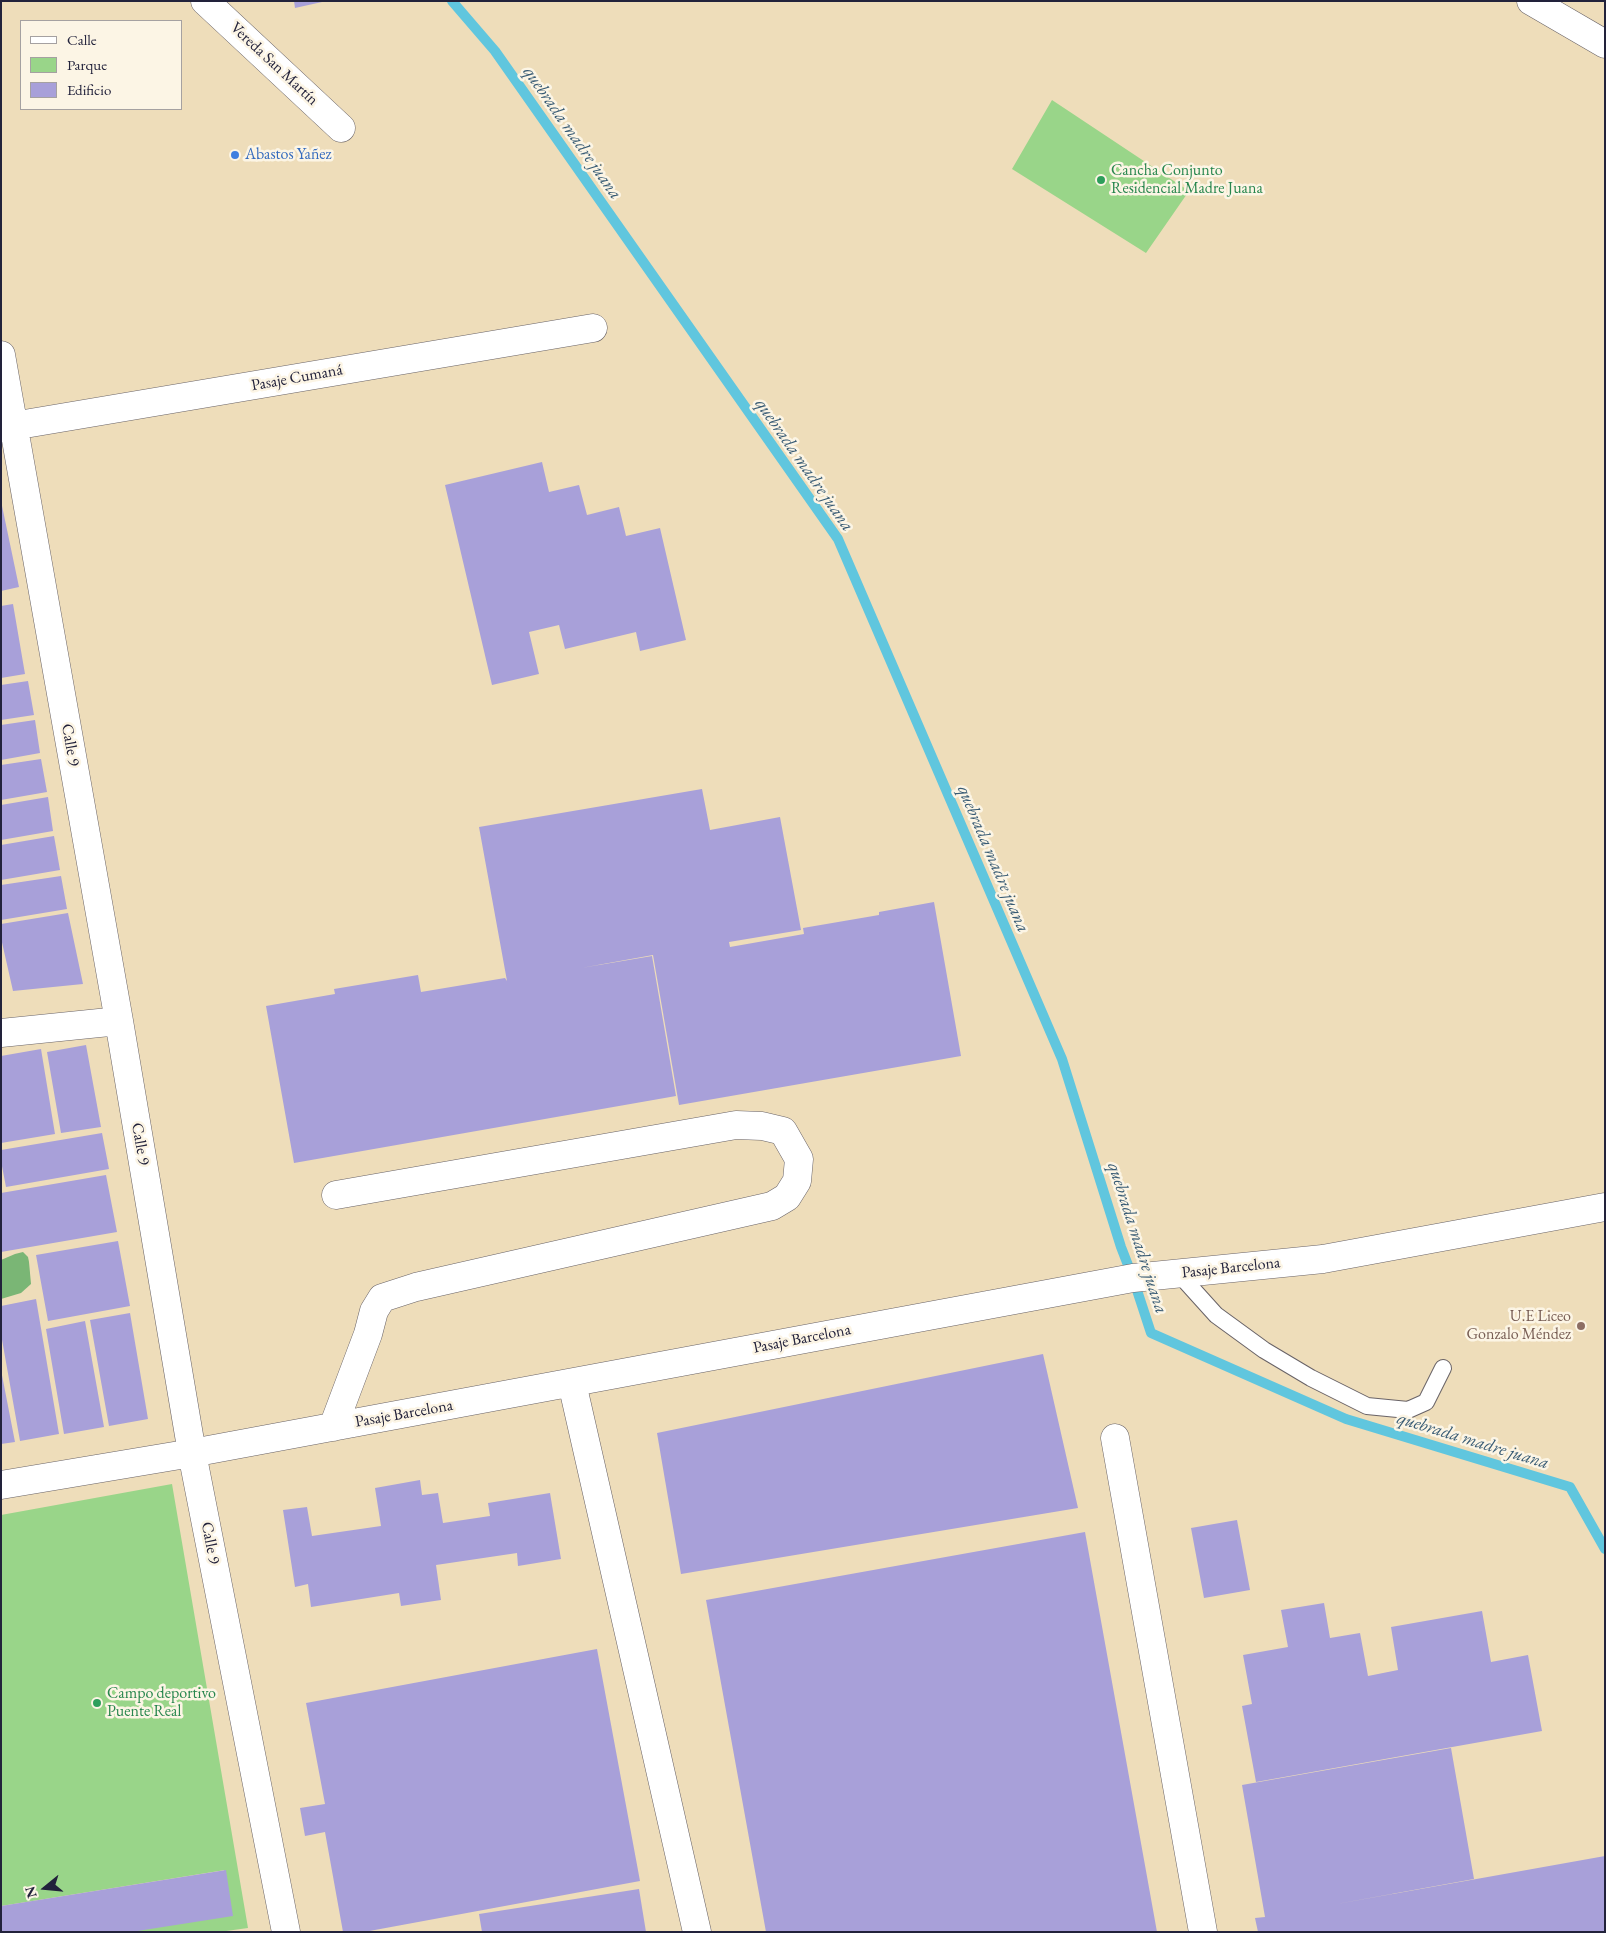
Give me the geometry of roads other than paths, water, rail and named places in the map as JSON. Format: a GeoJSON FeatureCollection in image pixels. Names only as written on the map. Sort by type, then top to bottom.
{"type":"FeatureCollection","features":[{"type":"Feature","properties":{"kind":"street","name":"Vereda San Martín"},"geometry":{"type":"LineString","coordinates":[[205,1],[341,128]]}},
{"type":"Feature","properties":{"kind":"street"},"geometry":{"type":"LineString","coordinates":[[1531,1],[1605,44]]}},
{"type":"Feature","properties":{"kind":"street","name":"Pasaje Cumaná"},"geometry":{"type":"LineString","coordinates":[[8,427],[593,328]]}},
{"type":"Feature","properties":{"kind":"street","name":"Calle 9"},"geometry":{"type":"LineString","coordinates":[[1,355],[8,427],[119,1021],[192,1453],[286,1932]]}},
{"type":"Feature","properties":{"kind":"street"},"geometry":{"type":"LineString","coordinates":[[1,1033],[119,1021]]}},
{"type":"Feature","properties":{"kind":"street"},"geometry":{"type":"LineString","coordinates":[[333,1427],[368,1334],[374,1310],[382,1298],[416,1287],[772,1206],[787,1196],[797,1181],[799,1159],[783,1131],[762,1126],[736,1125],[336,1195]]}},
{"type":"Feature","properties":{"kind":"street","name":"Pasaje Barcelona"},"geometry":{"type":"LineString","coordinates":[[1,1484],[192,1453],[572,1383],[807,1337],[1133,1278],[1323,1259],[1605,1207]]}},
{"type":"Feature","properties":{"kind":"street"},"geometry":{"type":"LineString","coordinates":[[572,1383],[697,1932]]}},
{"type":"Feature","properties":{"kind":"street"},"geometry":{"type":"LineString","coordinates":[[1115,1438],[1203,1932]]}},
{"type":"Feature","properties":{"kind":"lane"},"geometry":{"type":"LineString","coordinates":[[1179,1274],[1216,1314],[1264,1350],[1311,1378],[1367,1406],[1408,1410],[1426,1402],[1443,1368]]}},
{"type":"Feature","properties":{"kind":"waterway","name":"quebrada madre juana"},"geometry":{"type":"LineString","coordinates":[[452,1],[495,51],[838,539],[1062,1059],[1121,1247],[1151,1333],[1346,1419],[1570,1487],[1605,1549]]}},
{"type":"Feature","properties":{"kind":"place","name":"Abastos Yañez"},"geometry":{"type":"Point","coordinates":[235,155]}},
{"type":"Feature","properties":{"kind":"place","name":"Cancha Conjunto Residencial Madre Juana"},"geometry":{"type":"Point","coordinates":[1101,180]}},
{"type":"Feature","properties":{"kind":"place","name":"U.E Liceo Gonzalo Méndez"},"geometry":{"type":"Point","coordinates":[1581,1326]}},
{"type":"Feature","properties":{"kind":"place","name":"Campo deportivo Puente Real"},"geometry":{"type":"Point","coordinates":[97,1703]}}]}
